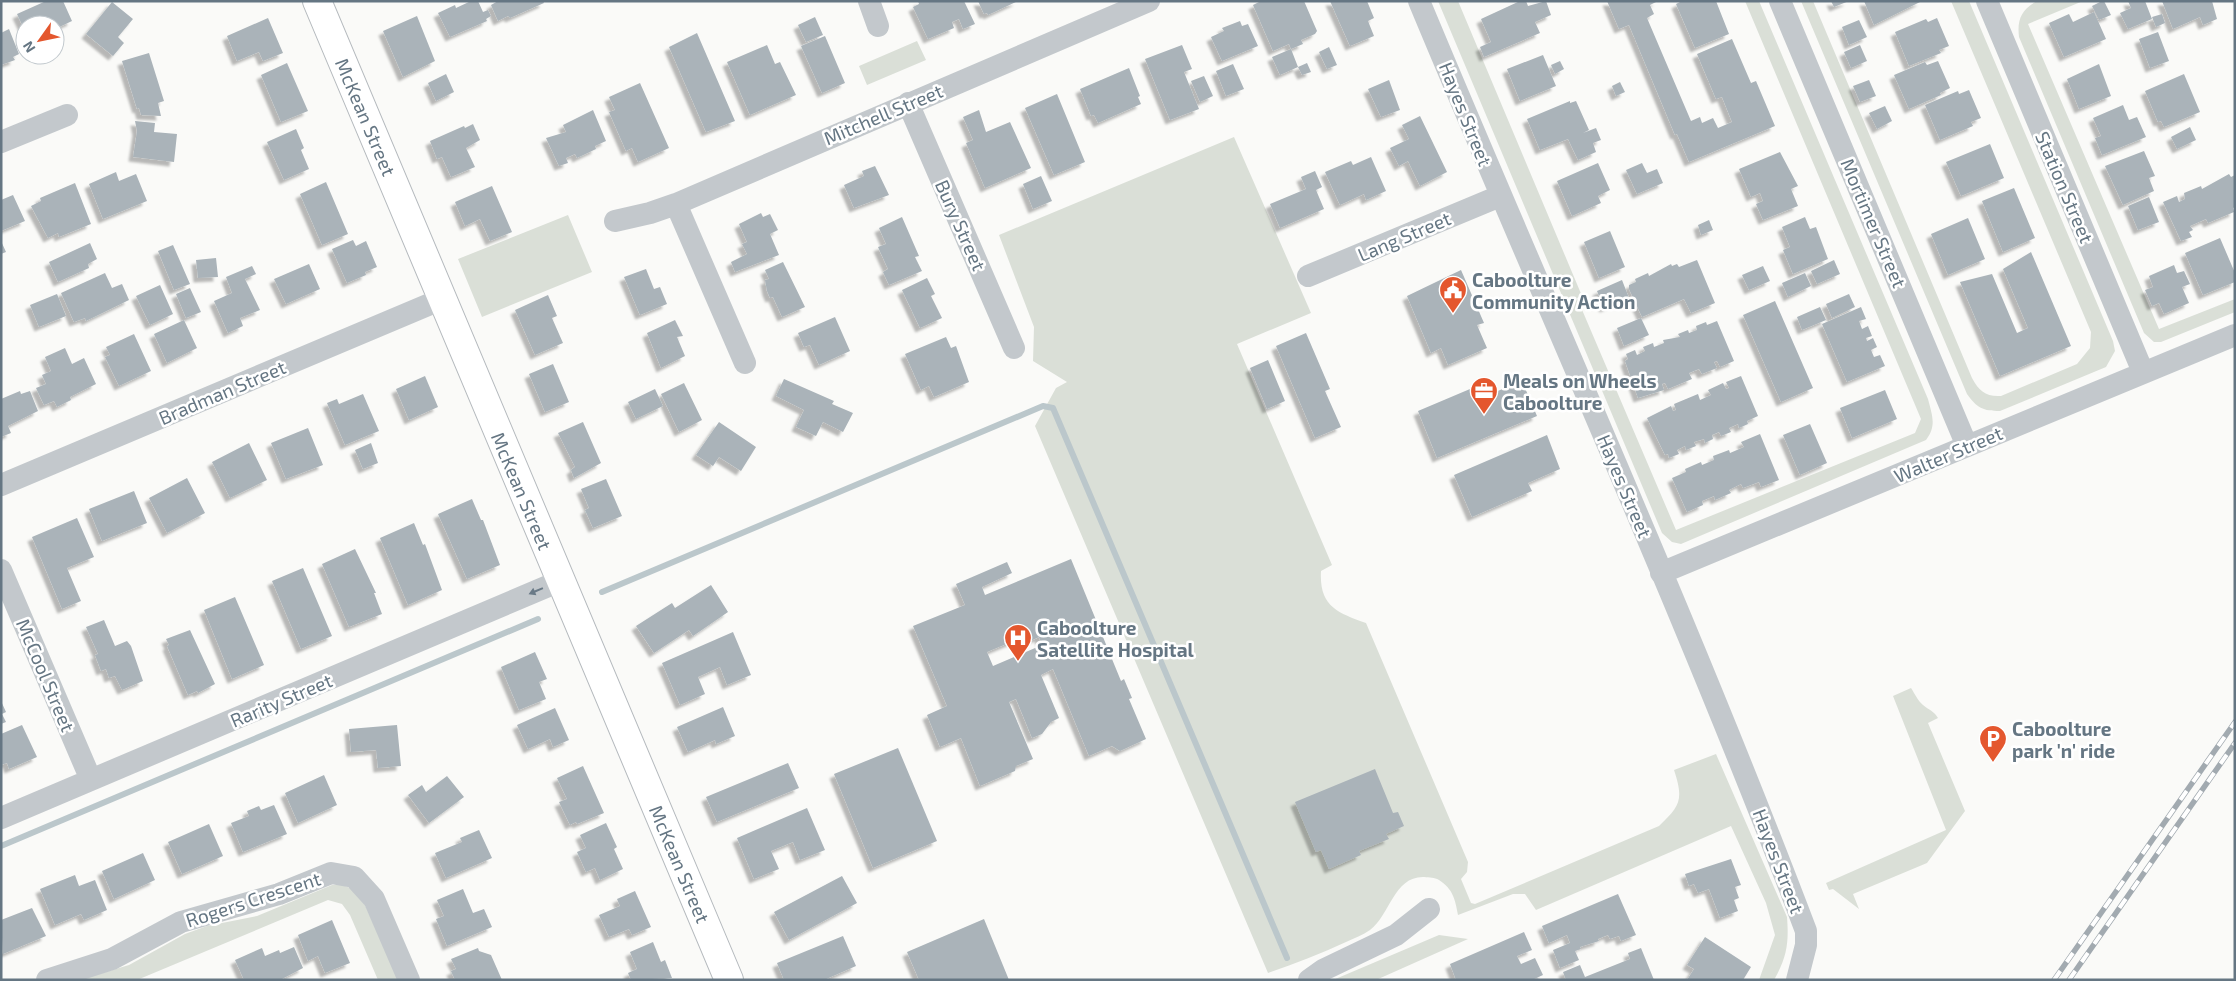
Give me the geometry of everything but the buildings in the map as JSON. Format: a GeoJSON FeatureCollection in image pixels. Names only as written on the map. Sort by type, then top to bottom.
{"type":"FeatureCollection","features":[{"type":"Feature","properties":{"kind":"main road","name":"McKean Street"},"geometry":{"type":"LineString","coordinates":[[319,2],[560,581],[729,980]]}},
{"type":"Feature","properties":{"kind":"street"},"geometry":{"type":"LineString","coordinates":[[869,1],[878,26]]}},
{"type":"Feature","properties":{"kind":"street","name":"Mitchell Street"},"geometry":{"type":"LineString","coordinates":[[615,221],[650,213],[676,204],[1149,1]]}},
{"type":"Feature","properties":{"kind":"street","name":"Hayes Street"},"geometry":{"type":"LineString","coordinates":[[1419,1],[1500,196],[1626,485],[1756,799],[1806,931],[1806,945],[1798,978]]}},
{"type":"Feature","properties":{"kind":"street","name":"Mortimer Street"},"geometry":{"type":"LineString","coordinates":[[1780,1],[1967,446]]}},
{"type":"Feature","properties":{"kind":"street","name":"Station Street"},"geometry":{"type":"LineString","coordinates":[[1994,4],[2143,372]]}},
{"type":"Feature","properties":{"kind":"street","name":"Bury Street"},"geometry":{"type":"LineString","coordinates":[[908,103],[1014,348]]}},
{"type":"Feature","properties":{"kind":"street"},"geometry":{"type":"LineString","coordinates":[[1,142],[67,115]]}},
{"type":"Feature","properties":{"kind":"street","name":"Lang Street"},"geometry":{"type":"LineString","coordinates":[[1308,276],[1500,196]]}},
{"type":"Feature","properties":{"kind":"street"},"geometry":{"type":"LineString","coordinates":[[676,204],[745,363]]}},
{"type":"Feature","properties":{"kind":"street","name":"Bradman Street"},"geometry":{"type":"LineString","coordinates":[[1,485],[442,299]]}},
{"type":"Feature","properties":{"kind":"street","name":"Walter Street"},"geometry":{"type":"LineString","coordinates":[[1661,573],[2235,335]]}},
{"type":"Feature","properties":{"kind":"street","name":"McCool Street"},"geometry":{"type":"LineString","coordinates":[[1,570],[91,780]]}},
{"type":"Feature","properties":{"kind":"street","name":"Rarity Street"},"geometry":{"type":"LineString","coordinates":[[1,818],[560,581]]}},
{"type":"Feature","properties":{"kind":"street","name":"Rogers Crescent"},"geometry":{"type":"LineString","coordinates":[[47,980],[112,959],[181,922],[279,894],[331,874],[354,877],[374,900],[409,980]]}},
{"type":"Feature","properties":{"kind":"street"},"geometry":{"type":"LineString","coordinates":[[1309,980],[1323,970],[1396,935],[1429,909]]}},
{"type":"Feature","properties":{"kind":"shaded area"},"geometry":{"type":"Polygon","coordinates":[[[1438,1],[1458,1],[1582,296],[1577,298],[1676,530],[1915,433],[1921,419],[1745,1],[1759,1],[1928,399],[1933,425],[1926,440],[1681,544],[1672,542],[1662,533],[1438,1]]]}},
{"type":"Feature","properties":{"kind":"shaded area"},"geometry":{"type":"Polygon","coordinates":[[[1801,1],[1813,1],[1972,378],[1977,386],[1987,394],[2001,396],[2077,364],[2090,348],[2091,332],[1951,1],[1969,1],[2113,341],[2115,351],[2106,367],[2000,411],[1981,408],[1971,399],[1967,394],[1801,1]]]}},
{"type":"Feature","properties":{"kind":"shaded area"},"geometry":{"type":"Polygon","coordinates":[[[2037,1],[2083,1],[2028,24],[2159,329],[2235,299],[2235,312],[2161,342],[2154,342],[2144,333],[2019,37],[2021,16],[2027,8],[2037,1]]]}},
{"type":"Feature","properties":{"kind":"shaded area"},"geometry":{"type":"Polygon","coordinates":[[[917,41],[926,60],[867,85],[859,66],[917,41]]]}},
{"type":"Feature","properties":{"kind":"shaded area"},"geometry":{"type":"Polygon","coordinates":[[[1234,137],[1311,313],[1237,344],[1332,565],[1321,571],[1323,592],[1327,600],[1338,611],[1366,623],[1468,862],[1467,872],[1461,879],[1471,903],[1475,904],[1659,826],[1672,813],[1678,802],[1679,789],[1674,770],[1716,754],[1787,917],[1788,935],[1786,950],[1774,980],[1759,980],[1775,935],[1766,903],[1731,826],[1536,910],[1525,894],[1513,894],[1458,915],[1453,895],[1444,883],[1434,878],[1414,878],[1399,889],[1383,915],[1367,932],[1317,955],[1268,973],[1035,426],[1056,388],[1067,382],[1033,361],[1034,327],[999,235],[1234,137]]]}},
{"type":"Feature","properties":{"kind":"shaded area"},"geometry":{"type":"Polygon","coordinates":[[[568,215],[592,272],[482,317],[458,259],[568,215]]]}},
{"type":"Feature","properties":{"kind":"shaded area"},"geometry":{"type":"Polygon","coordinates":[[[1911,688],[1921,703],[1938,718],[1928,723],[1965,811],[1927,863],[1853,894],[1859,909],[1833,889],[1829,890],[1826,883],[1946,830],[1893,696],[1911,688]]]}},
{"type":"Feature","properties":{"kind":"shaded area"},"geometry":{"type":"Polygon","coordinates":[[[332,885],[343,885],[359,892],[399,980],[378,980],[350,915],[342,904],[328,900],[137,980],[79,980],[129,965],[185,934],[207,926],[257,916],[332,885]]]}},
{"type":"Feature","properties":{"kind":"shaded area"},"geometry":{"type":"Polygon","coordinates":[[[1439,935],[1468,939],[1376,980],[1333,980],[1439,935]]]}},
{"type":"Feature","properties":{"kind":"waterway"},"geometry":{"type":"LineString","coordinates":[[602,592],[1043,406],[1053,408],[1287,958]]}},
{"type":"Feature","properties":{"kind":"waterway"},"geometry":{"type":"LineString","coordinates":[[1,846],[538,619]]}},
{"type":"Feature","properties":{"kind":"railway"},"geometry":{"type":"LineString","coordinates":[[2054,980],[2235,722]]}},
{"type":"Feature","properties":{"kind":"railway"},"geometry":{"type":"LineString","coordinates":[[2069,980],[2235,743]]}},
{"type":"Feature","properties":{"kind":"place","name":"Caboolture Community Action"},"geometry":{"type":"Point","coordinates":[1453,314]}},
{"type":"Feature","properties":{"kind":"place","name":"Meals on Wheels Caboolture"},"geometry":{"type":"Point","coordinates":[1484,415]}},
{"type":"Feature","properties":{"kind":"place","name":"Caboolture Satellite Hospital"},"geometry":{"type":"Point","coordinates":[1018,662]}},
{"type":"Feature","properties":{"kind":"place","name":"Caboolture park 'n' ride"},"geometry":{"type":"Point","coordinates":[1993,763]}}]}
